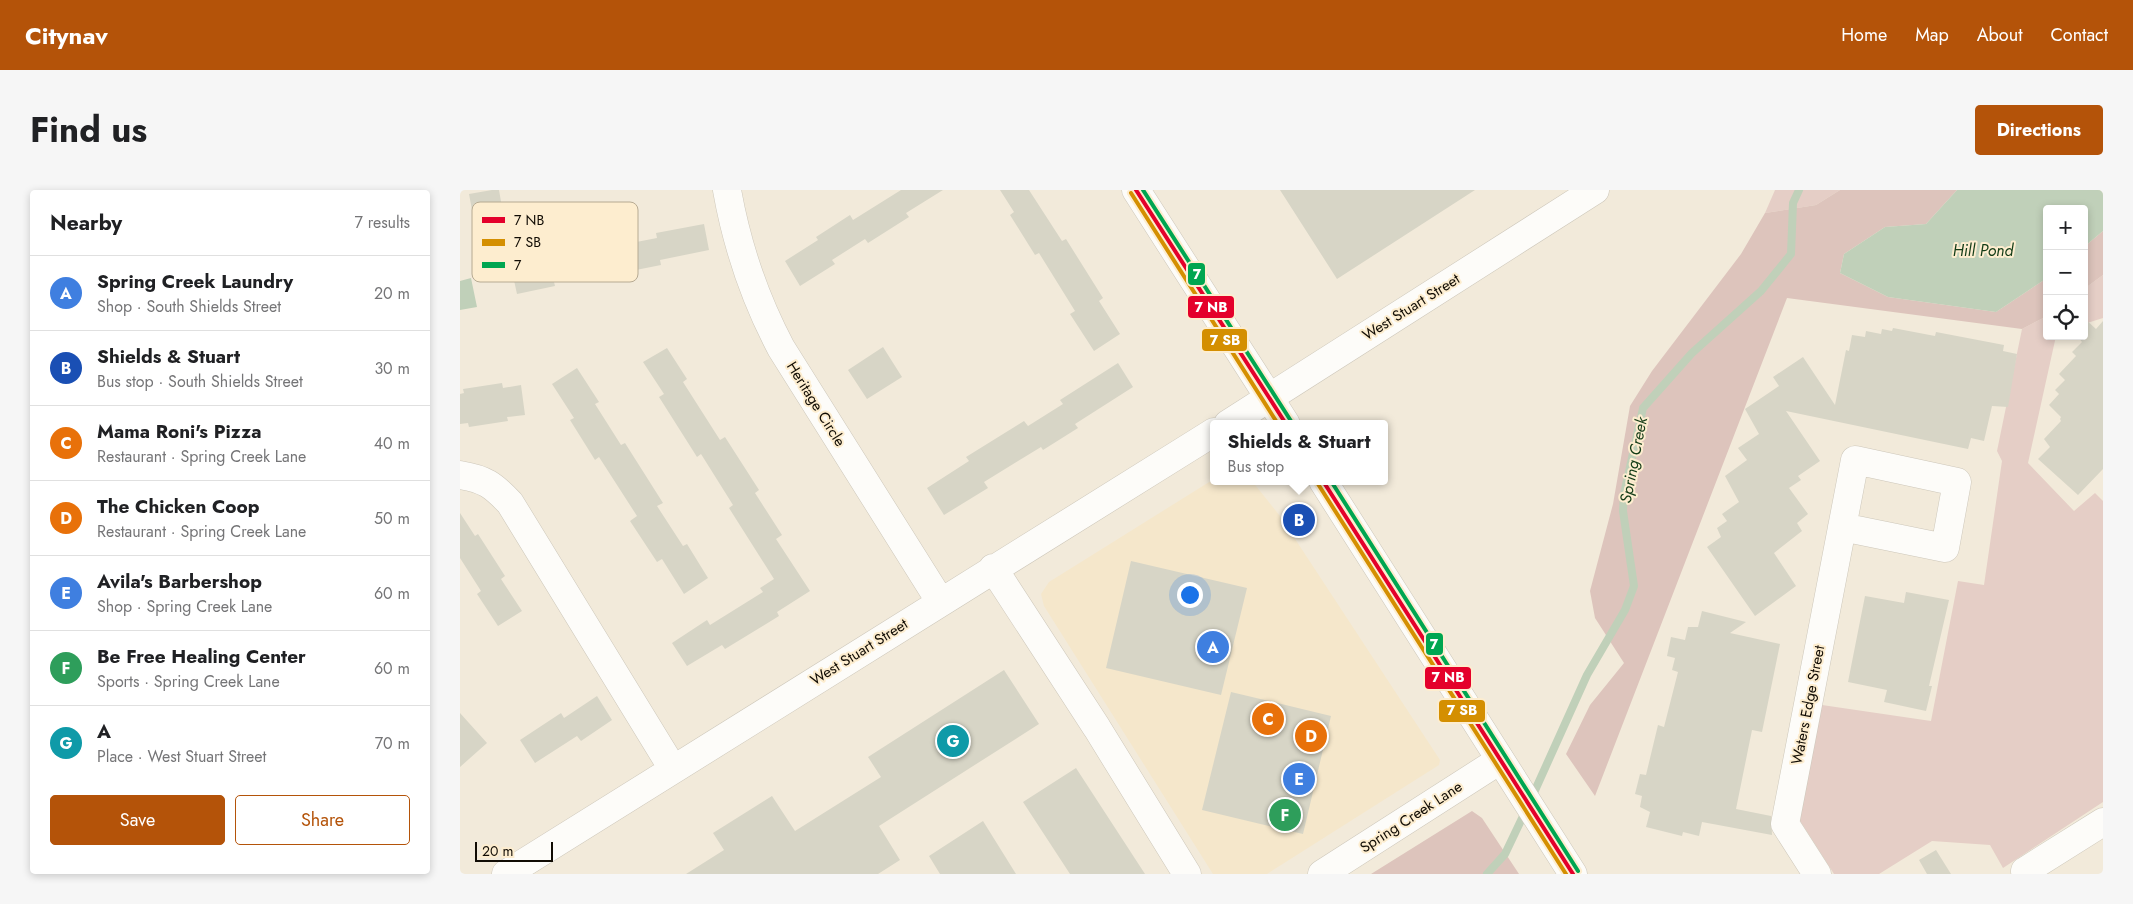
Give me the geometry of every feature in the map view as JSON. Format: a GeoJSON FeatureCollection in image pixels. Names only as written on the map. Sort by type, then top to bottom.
{"type":"FeatureCollection","features":[{"type":"Feature","properties":{"kind":"street","name":"Heritage Circle"},"geometry":{"type":"LineString","coordinates":[[727,190],[735,236],[764,316],[781,348],[940,602]]}},
{"type":"Feature","properties":{"kind":"street"},"geometry":{"type":"LineString","coordinates":[[1136,190],[1283,420]]}},
{"type":"Feature","properties":{"kind":"street","name":"West Stuart Street"},"geometry":{"type":"LineString","coordinates":[[1234,420],[1594,190]]}},
{"type":"Feature","properties":{"kind":"street","name":"West Stuart Street"},"geometry":{"type":"LineString","coordinates":[[506,874],[993,568],[1210,434]]}},
{"type":"Feature","properties":{"kind":"street","name":"Waters Edge Street"},"geometry":{"type":"LineString","coordinates":[[1817,874],[1785,824],[1842,527],[1855,460],[1957,482],[1945,548],[1842,527]]}},
{"type":"Feature","properties":{"kind":"street"},"geometry":{"type":"LineString","coordinates":[[460,475],[493,485],[510,503],[673,769]]}},
{"type":"Feature","properties":{"kind":"street"},"geometry":{"type":"LineString","coordinates":[[1326,485],[1570,870]]}},
{"type":"Feature","properties":{"kind":"street"},"geometry":{"type":"LineString","coordinates":[[993,568],[1098,728],[1187,874]]}},
{"type":"Feature","properties":{"kind":"street","name":"Spring Creek Lane"},"geometry":{"type":"LineString","coordinates":[[1322,874],[1500,760]]}},
{"type":"Feature","properties":{"kind":"street"},"geometry":{"type":"LineString","coordinates":[[2027,874],[2025,871],[2103,822]]}},
{"type":"Feature","properties":{"kind":"shaded area"},"geometry":{"type":"Polygon","coordinates":[[[1775,190],[1840,190],[1816,205],[1765,213],[1775,190]]]}},
{"type":"Feature","properties":{"kind":"shaded area"},"geometry":{"type":"Polygon","coordinates":[[[1840,190],[1957,190],[1926,224],[1885,227],[1844,254],[1840,273],[1888,297],[1996,312],[2043,281],[2043,318],[2022,329],[1787,298],[1595,796],[1566,754],[1590,705],[1624,663],[1595,618],[1590,591],[1613,504],[1630,406],[1652,371],[1741,254],[1765,213],[1816,205],[1840,190]]]}},
{"type":"Feature","properties":{"kind":"shaded area"},"geometry":{"type":"Polygon","coordinates":[[[2103,231],[2103,275],[2088,286],[2088,250],[2088,244],[2103,231]]]}},
{"type":"Feature","properties":{"kind":"shaded area"},"geometry":{"type":"Polygon","coordinates":[[[2103,275],[2103,318],[2088,323],[2088,295],[2088,286],[2103,275]]]}},
{"type":"Feature","properties":{"kind":"shaded area"},"geometry":{"type":"Polygon","coordinates":[[[2043,318],[2043,340],[2055,340],[2028,463],[2074,511],[2095,493],[2103,501],[2103,802],[2003,868],[1990,845],[1932,841],[1879,874],[1834,874],[1797,816],[1822,705],[1931,721],[1958,581],[1984,585],[2002,461],[1997,451],[2022,329],[2043,318]]]}},
{"type":"Feature","properties":{"kind":"shaded area"},"geometry":{"type":"Polygon","coordinates":[[[1210,481],[1210,485],[1255,485],[1280,516],[1440,760],[1439,765],[1267,874],[1213,874],[1044,606],[1041,594],[1049,582],[1210,481]]]}},
{"type":"Feature","properties":{"kind":"shaded area"},"geometry":{"type":"Polygon","coordinates":[[[1472,811],[1482,818],[1519,874],[1371,874],[1472,811]]]}},
{"type":"Feature","properties":{"kind":"water","name":"Hill Pond"},"geometry":{"type":"Polygon","coordinates":[[[1957,190],[2103,190],[2103,231],[2088,244],[2088,205],[2043,205],[2043,281],[1996,312],[1888,297],[1840,273],[1844,254],[1885,227],[1926,224],[1957,190]]]}},
{"type":"Feature","properties":{"kind":"water"},"geometry":{"type":"Polygon","coordinates":[[[471,278],[477,307],[460,310],[460,281],[471,278]]]}},
{"type":"Feature","properties":{"kind":"building"},"geometry":{"type":"Polygon","coordinates":[[[499,190],[501,202],[472,202],[472,210],[469,194],[499,190]]]}},
{"type":"Feature","properties":{"kind":"building"},"geometry":{"type":"Polygon","coordinates":[[[901,190],[943,190],[906,213],[909,217],[868,243],[865,239],[832,260],[835,264],[800,286],[785,261],[818,240],[816,237],[850,215],[853,220],[901,190]]]}},
{"type":"Feature","properties":{"kind":"building"},"geometry":{"type":"Polygon","coordinates":[[[1000,190],[1029,190],[1062,241],[1066,239],[1103,298],[1099,301],[1120,334],[1094,351],[1070,314],[1075,311],[1039,253],[1035,255],[1010,215],[1014,212],[1000,190]]]}},
{"type":"Feature","properties":{"kind":"building"},"geometry":{"type":"Polygon","coordinates":[[[1280,190],[1475,190],[1337,279],[1280,190]]]}},
{"type":"Feature","properties":{"kind":"building"},"geometry":{"type":"Polygon","coordinates":[[[704,224],[709,250],[660,260],[661,265],[638,270],[638,242],[657,238],[656,233],[704,224]]]}},
{"type":"Feature","properties":{"kind":"building"},"geometry":{"type":"Polygon","coordinates":[[[514,282],[554,282],[555,286],[517,294],[514,282]]]}},
{"type":"Feature","properties":{"kind":"building"},"geometry":{"type":"Polygon","coordinates":[[[2103,321],[2103,469],[2078,495],[2038,459],[2050,447],[2044,439],[2061,421],[2061,417],[2049,405],[2059,394],[2055,390],[2065,380],[2059,374],[2076,356],[2072,352],[2082,342],[2080,340],[2088,340],[2088,322],[2096,329],[2103,321]]]}},
{"type":"Feature","properties":{"kind":"building"},"geometry":{"type":"Polygon","coordinates":[[[1893,328],[1935,336],[1936,332],[2004,345],[2003,351],[2017,354],[2008,407],[1992,406],[1984,441],[1971,438],[1968,449],[1786,411],[1820,461],[1798,476],[1801,480],[1789,488],[1808,514],[1797,523],[1802,531],[1774,553],[1796,586],[1755,616],[1707,547],[1721,537],[1717,528],[1727,521],[1722,514],[1739,502],[1725,476],[1747,460],[1738,448],[1759,434],[1745,409],[1779,386],[1773,377],[1803,357],[1835,405],[1846,350],[1849,351],[1852,335],[1865,337],[1866,331],[1881,334],[1882,329],[1892,331],[1893,328]]]}},
{"type":"Feature","properties":{"kind":"building"},"geometry":{"type":"Polygon","coordinates":[[[883,347],[902,377],[867,399],[848,370],[883,347]]]}},
{"type":"Feature","properties":{"kind":"building"},"geometry":{"type":"Polygon","coordinates":[[[667,348],[687,379],[683,382],[720,440],[725,437],[759,490],[755,493],[782,535],[776,539],[810,591],[777,612],[779,616],[725,649],[722,645],[687,666],[672,643],[707,620],[710,625],[763,592],[760,588],[774,579],[729,508],[733,505],[701,454],[697,457],[659,397],[664,394],[643,362],[667,348]]]}},
{"type":"Feature","properties":{"kind":"building"},"geometry":{"type":"Polygon","coordinates":[[[1118,363],[1133,387],[1075,424],[1078,428],[1043,450],[1041,447],[984,482],[988,488],[944,515],[927,488],[969,461],[966,457],[1024,421],[1028,426],[1063,404],[1060,400],[1118,363]]]}},
{"type":"Feature","properties":{"kind":"building"},"geometry":{"type":"Polygon","coordinates":[[[577,368],[599,402],[595,404],[621,445],[625,443],[663,503],[657,506],[683,546],[687,544],[708,578],[684,594],[662,559],[657,562],[630,521],[637,516],[599,457],[595,460],[570,420],[574,418],[552,384],[577,368]]]}},
{"type":"Feature","properties":{"kind":"building"},"geometry":{"type":"Polygon","coordinates":[[[502,383],[503,388],[521,385],[525,415],[507,417],[508,421],[469,427],[468,423],[460,424],[460,394],[464,393],[463,389],[502,383]]]}},
{"type":"Feature","properties":{"kind":"building"},"geometry":{"type":"Polygon","coordinates":[[[460,513],[475,536],[478,534],[505,576],[501,579],[522,611],[498,626],[477,594],[481,591],[460,558],[460,513]]]}},
{"type":"Feature","properties":{"kind":"building"},"geometry":{"type":"Polygon","coordinates":[[[1131,561],[1247,588],[1221,695],[1106,668],[1131,561]]]}},
{"type":"Feature","properties":{"kind":"building"},"geometry":{"type":"Polygon","coordinates":[[[1906,592],[1949,600],[1929,686],[1932,686],[1926,711],[1884,702],[1887,690],[1848,682],[1865,596],[1904,603],[1906,592]]]}},
{"type":"Feature","properties":{"kind":"building"},"geometry":{"type":"Polygon","coordinates":[[[1702,611],[1746,622],[1730,633],[1780,644],[1762,732],[1752,730],[1736,809],[1771,816],[1772,835],[1702,822],[1699,836],[1683,832],[1682,836],[1646,827],[1650,812],[1640,807],[1642,796],[1635,794],[1640,774],[1646,775],[1658,725],[1664,727],[1678,672],[1672,670],[1675,658],[1667,656],[1671,637],[1685,640],[1688,627],[1698,627],[1702,611]]]}},
{"type":"Feature","properties":{"kind":"building"},"geometry":{"type":"Polygon","coordinates":[[[1004,670],[1039,724],[879,826],[900,860],[878,874],[686,874],[724,850],[713,833],[772,796],[795,831],[881,777],[868,757],[1004,670]]]}},
{"type":"Feature","properties":{"kind":"building"},"geometry":{"type":"Polygon","coordinates":[[[1231,692],[1331,716],[1303,834],[1202,810],[1231,692]]]}},
{"type":"Feature","properties":{"kind":"building"},"geometry":{"type":"Polygon","coordinates":[[[597,696],[612,720],[581,741],[577,736],[535,763],[520,740],[561,713],[564,718],[597,696]]]}},
{"type":"Feature","properties":{"kind":"building"},"geometry":{"type":"Polygon","coordinates":[[[460,713],[487,743],[460,767],[460,713]]]}},
{"type":"Feature","properties":{"kind":"building"},"geometry":{"type":"Polygon","coordinates":[[[1076,768],[1145,874],[1070,874],[1023,802],[1076,768]]]}},
{"type":"Feature","properties":{"kind":"building"},"geometry":{"type":"Polygon","coordinates":[[[983,821],[1016,874],[940,874],[929,856],[983,821]]]}},
{"type":"Feature","properties":{"kind":"building"},"geometry":{"type":"Polygon","coordinates":[[[1936,850],[1951,874],[1927,874],[1919,860],[1936,850]]]}},
{"type":"Feature","properties":{"kind":"waterway","name":"Spring Creek"},"geometry":{"type":"LineString","coordinates":[[1532,797],[1587,675],[1625,610],[1634,586],[1623,511],[1624,494],[1643,408],[1692,353],[1761,291],[1791,254],[1793,203],[1799,190]]}},
{"type":"Feature","properties":{"kind":"waterway","name":"Spring Creek"},"geometry":{"type":"LineString","coordinates":[[1487,874],[1505,854],[1526,810]]}},
{"type":"Feature","properties":{"kind":"transit line"},"geometry":{"type":"LineString","coordinates":[[1136,190],[1283,420]]}},
{"type":"Feature","properties":{"kind":"transit line","name":"7"},"geometry":{"type":"LineString","coordinates":[[1143,190],[1290,420]]}},
{"type":"Feature","properties":{"kind":"transit line"},"geometry":{"type":"LineString","coordinates":[[1131,193],[1275,420]]}},
{"type":"Feature","properties":{"kind":"transit line"},"geometry":{"type":"LineString","coordinates":[[1319,485],[1566,874]]}},
{"type":"Feature","properties":{"kind":"transit line"},"geometry":{"type":"LineString","coordinates":[[1326,485],[1573,874]]}},
{"type":"Feature","properties":{"kind":"transit line","name":"7"},"geometry":{"type":"LineString","coordinates":[[1334,485],[1578,871]]}},
{"type":"Feature","properties":{"kind":"place","name":"Shields & Stuart"},"geometry":{"type":"Point","coordinates":[1299,520]}},
{"type":"Feature","properties":{"kind":"place","name":"Spring Creek Laundry"},"geometry":{"type":"Point","coordinates":[1213,647]}},
{"type":"Feature","properties":{"kind":"place","name":"Mama Roni's Pizza"},"geometry":{"type":"Point","coordinates":[1268,719]}},
{"type":"Feature","properties":{"kind":"place","name":"The Chicken Coop"},"geometry":{"type":"Point","coordinates":[1311,736]}},
{"type":"Feature","properties":{"kind":"place","name":"A"},"geometry":{"type":"Point","coordinates":[953,741]}},
{"type":"Feature","properties":{"kind":"place","name":"Avila's Barbershop"},"geometry":{"type":"Point","coordinates":[1299,779]}},
{"type":"Feature","properties":{"kind":"place","name":"Be Free Healing Center"},"geometry":{"type":"Point","coordinates":[1285,815]}}]}
